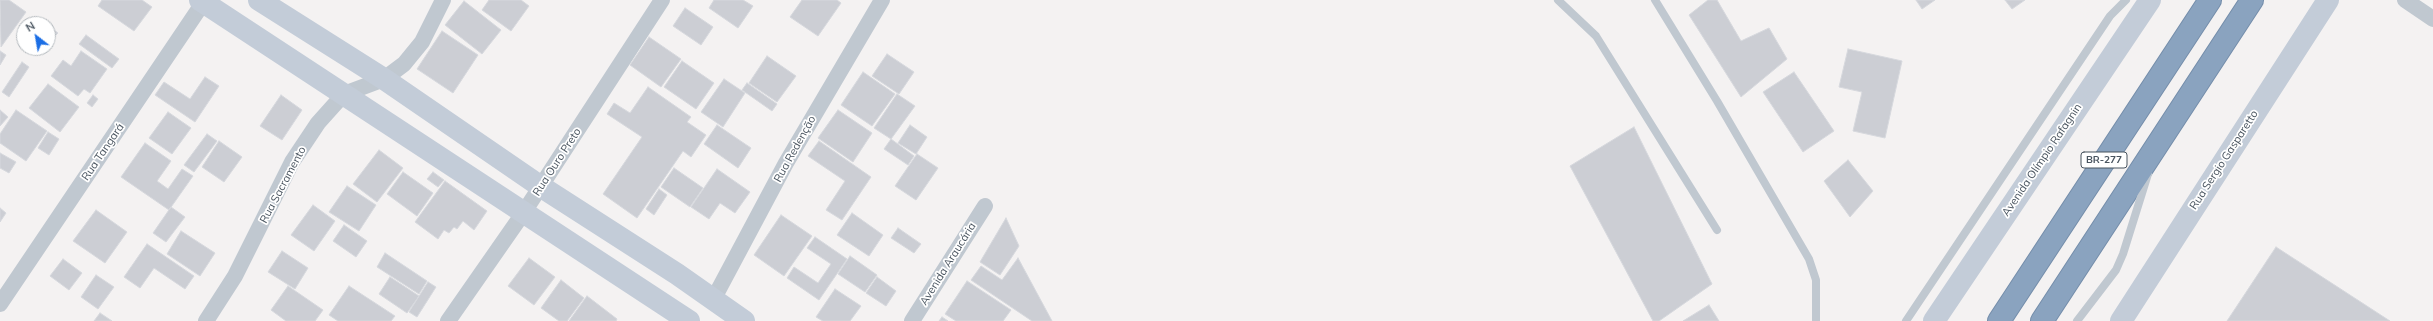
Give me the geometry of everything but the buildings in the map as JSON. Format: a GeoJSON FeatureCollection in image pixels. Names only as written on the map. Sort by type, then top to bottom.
{"type":"FeatureCollection","features":[{"type":"Feature","properties":{"kind":"highway","name":"BR-277"},"geometry":{"type":"LineString","coordinates":[[1999,321],[2210,0]]}},
{"type":"Feature","properties":{"kind":"highway","name":"BR-277"},"geometry":{"type":"LineString","coordinates":[[2042,321],[2252,0]]}},
{"type":"Feature","properties":{"kind":"main road"},"geometry":{"type":"LineString","coordinates":[[259,0],[384,79],[540,186],[677,274],[744,321]]}},
{"type":"Feature","properties":{"kind":"main road","name":"Avenida Olímpio Rafagnin"},"geometry":{"type":"LineString","coordinates":[[1934,321],[2150,0]]}},
{"type":"Feature","properties":{"kind":"main road","name":"Rua Sergio Gasparetto"},"geometry":{"type":"LineString","coordinates":[[2121,321],[2328,0]]}},
{"type":"Feature","properties":{"kind":"main road"},"geometry":{"type":"LineString","coordinates":[[203,1],[689,321]]}},
{"type":"Feature","properties":{"kind":"main road"},"geometry":{"type":"LineString","coordinates":[[659,300],[677,274]]}},
{"type":"Feature","properties":{"kind":"street","name":"Rua Sacramento"},"geometry":{"type":"LineString","coordinates":[[206,321],[249,250],[292,162],[318,123],[344,94],[384,79],[404,64],[422,42],[443,0]]}},
{"type":"Feature","properties":{"kind":"street","name":"Rua Ouro Preto"},"geometry":{"type":"LineString","coordinates":[[448,321],[524,212],[662,0]]}},
{"type":"Feature","properties":{"kind":"street","name":"Rua Redenção"},"geometry":{"type":"LineString","coordinates":[[713,300],[786,163],[882,0]]}},
{"type":"Feature","properties":{"kind":"street"},"geometry":{"type":"LineString","coordinates":[[2405,0],[2433,19]]}},
{"type":"Feature","properties":{"kind":"street","name":"Rua Tangará"},"geometry":{"type":"LineString","coordinates":[[0,304],[203,1]]}},
{"type":"Feature","properties":{"kind":"street","name":"Avenida Araucária"},"geometry":{"type":"LineString","coordinates":[[912,321],[985,206]]}},
{"type":"Feature","properties":{"kind":"lane"},"geometry":{"type":"LineString","coordinates":[[1558,0],[1596,36],[1718,230]]}},
{"type":"Feature","properties":{"kind":"lane"},"geometry":{"type":"LineString","coordinates":[[1655,0],[1717,101],[1809,259],[1816,280],[1816,321]]}},
{"type":"Feature","properties":{"kind":"lane"},"geometry":{"type":"LineString","coordinates":[[1906,321],[2110,16],[2126,0]]}},
{"type":"Feature","properties":{"kind":"lane"},"geometry":{"type":"LineString","coordinates":[[2077,321],[2116,270],[2123,254],[2156,148]]}}]}
